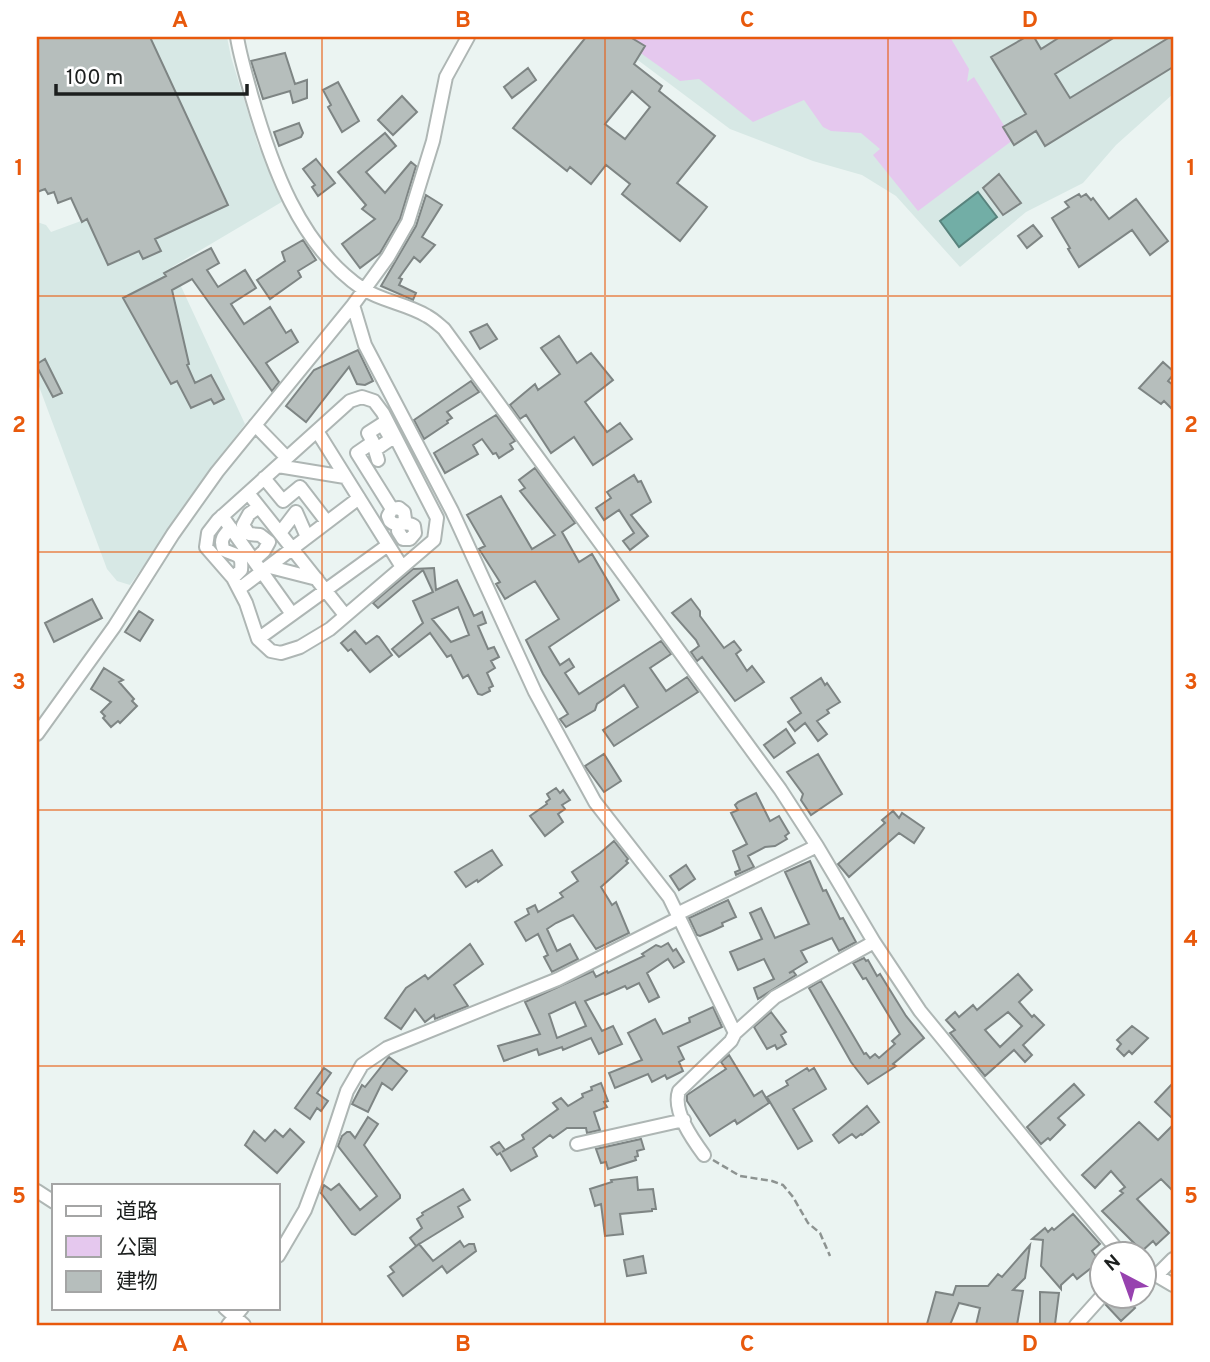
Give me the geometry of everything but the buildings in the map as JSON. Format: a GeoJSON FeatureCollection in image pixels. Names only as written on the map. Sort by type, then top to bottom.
{"type":"FeatureCollection","features":[{"type":"Feature","properties":{"kind":"street"},"geometry":{"type":"LineString","coordinates":[[237,37],[262,132],[277,174],[317,244],[331,261],[364,290],[425,315],[444,329],[692,668],[817,846],[874,942],[920,1011],[1109,1240]]}},
{"type":"Feature","properties":{"kind":"street"},"geometry":{"type":"LineString","coordinates":[[37,734],[114,627],[195,503],[388,257],[408,222],[433,141],[446,77],[468,37]]}},
{"type":"Feature","properties":{"kind":"street"},"geometry":{"type":"LineString","coordinates":[[353,305],[365,345],[452,511],[535,692],[566,744],[595,803],[669,897],[735,1033]]}},
{"type":"Feature","properties":{"kind":"street"},"geometry":{"type":"LineString","coordinates":[[362,397],[374,401],[437,519],[434,540],[330,629],[289,651],[271,650],[258,639],[247,603],[236,583],[206,547],[208,533],[222,516],[283,462],[350,401],[362,397]]}},
{"type":"Feature","properties":{"kind":"street"},"geometry":{"type":"LineString","coordinates":[[378,460],[375,450],[391,439],[390,431],[382,424],[368,433],[373,442],[357,453],[392,509],[388,516],[390,521],[395,525],[401,524]]}},
{"type":"Feature","properties":{"kind":"street"},"geometry":{"type":"LineString","coordinates":[[255,425],[283,462],[345,477]]}},
{"type":"Feature","properties":{"kind":"street"},"geometry":{"type":"LineString","coordinates":[[317,431],[402,567]]}},
{"type":"Feature","properties":{"kind":"street"},"geometry":{"type":"LineString","coordinates":[[264,478],[283,501],[300,487],[327,522]]}},
{"type":"Feature","properties":{"kind":"street"},"geometry":{"type":"LineString","coordinates":[[248,493],[345,615]]}},
{"type":"Feature","properties":{"kind":"street"},"geometry":{"type":"LineString","coordinates":[[236,583],[266,570],[359,498]]}},
{"type":"Feature","properties":{"kind":"street"},"geometry":{"type":"LineString","coordinates":[[254,560],[269,542],[260,535],[249,534],[243,525],[249,514],[259,507]]}},
{"type":"Feature","properties":{"kind":"street"},"geometry":{"type":"LineString","coordinates":[[280,533],[296,512],[307,537]]}},
{"type":"Feature","properties":{"kind":"street"},"geometry":{"type":"LineString","coordinates":[[222,516],[254,560],[266,570],[292,614]]}},
{"type":"Feature","properties":{"kind":"street"},"geometry":{"type":"LineString","coordinates":[[231,528],[222,538],[221,544],[224,550],[240,555],[242,559],[242,570],[236,583]]}},
{"type":"Feature","properties":{"kind":"street"},"geometry":{"type":"LineString","coordinates":[[258,639],[388,545]]}},
{"type":"Feature","properties":{"kind":"street"},"geometry":{"type":"LineString","coordinates":[[266,570],[317,579]]}},
{"type":"Feature","properties":{"kind":"street"},"geometry":{"type":"LineString","coordinates":[[280,1253],[305,1210],[346,1091],[362,1065],[387,1048],[558,979],[817,846]]}},
{"type":"Feature","properties":{"kind":"street"},"geometry":{"type":"LineString","coordinates":[[704,1155],[684,1120],[676,1098],[679,1091],[731,1041],[735,1033],[775,998],[874,942]]}},
{"type":"Feature","properties":{"kind":"street"},"geometry":{"type":"LineString","coordinates":[[577,1144],[684,1120]]}},
{"type":"Feature","properties":{"kind":"street"},"geometry":{"type":"LineString","coordinates":[[37,1191],[52,1201]]}},
{"type":"Feature","properties":{"kind":"street"},"geometry":{"type":"LineString","coordinates":[[1173,1259],[1158,1274],[1173,1284]]}},
{"type":"Feature","properties":{"kind":"street"},"geometry":{"type":"LineString","coordinates":[[1076,1325],[1089,1310]]}},
{"type":"Feature","properties":{"kind":"path"},"geometry":{"type":"LineString","coordinates":[[704,1155],[740,1176],[783,1185],[808,1223],[820,1233],[830,1256]]}},
{"type":"Feature","properties":{"kind":"shaded area"},"geometry":{"type":"Polygon","coordinates":[[[37,37],[227,37],[258,145],[285,200],[172,267],[245,424],[130,585],[117,581],[107,569],[37,381],[37,222],[46,225],[51,232],[81,221],[37,120],[37,37]]]}},
{"type":"Feature","properties":{"kind":"shaded area"},"geometry":{"type":"Polygon","coordinates":[[[607,37],[1173,37],[1173,94],[1116,145],[1083,183],[1026,212],[960,267],[896,196],[862,175],[813,161],[730,129],[607,37]]]}},
{"type":"Feature","properties":{"kind":"green space"},"geometry":{"type":"Polygon","coordinates":[[[618,37],[950,37],[969,69],[967,82],[974,77],[1013,140],[918,211],[873,155],[880,149],[861,133],[831,131],[823,127],[804,100],[753,122],[699,79],[680,81],[618,37]]]}},
{"type":"Feature","properties":{"kind":"water"},"geometry":{"type":"Polygon","coordinates":[[[978,192],[997,217],[959,247],[940,221],[978,192]]]}}]}
